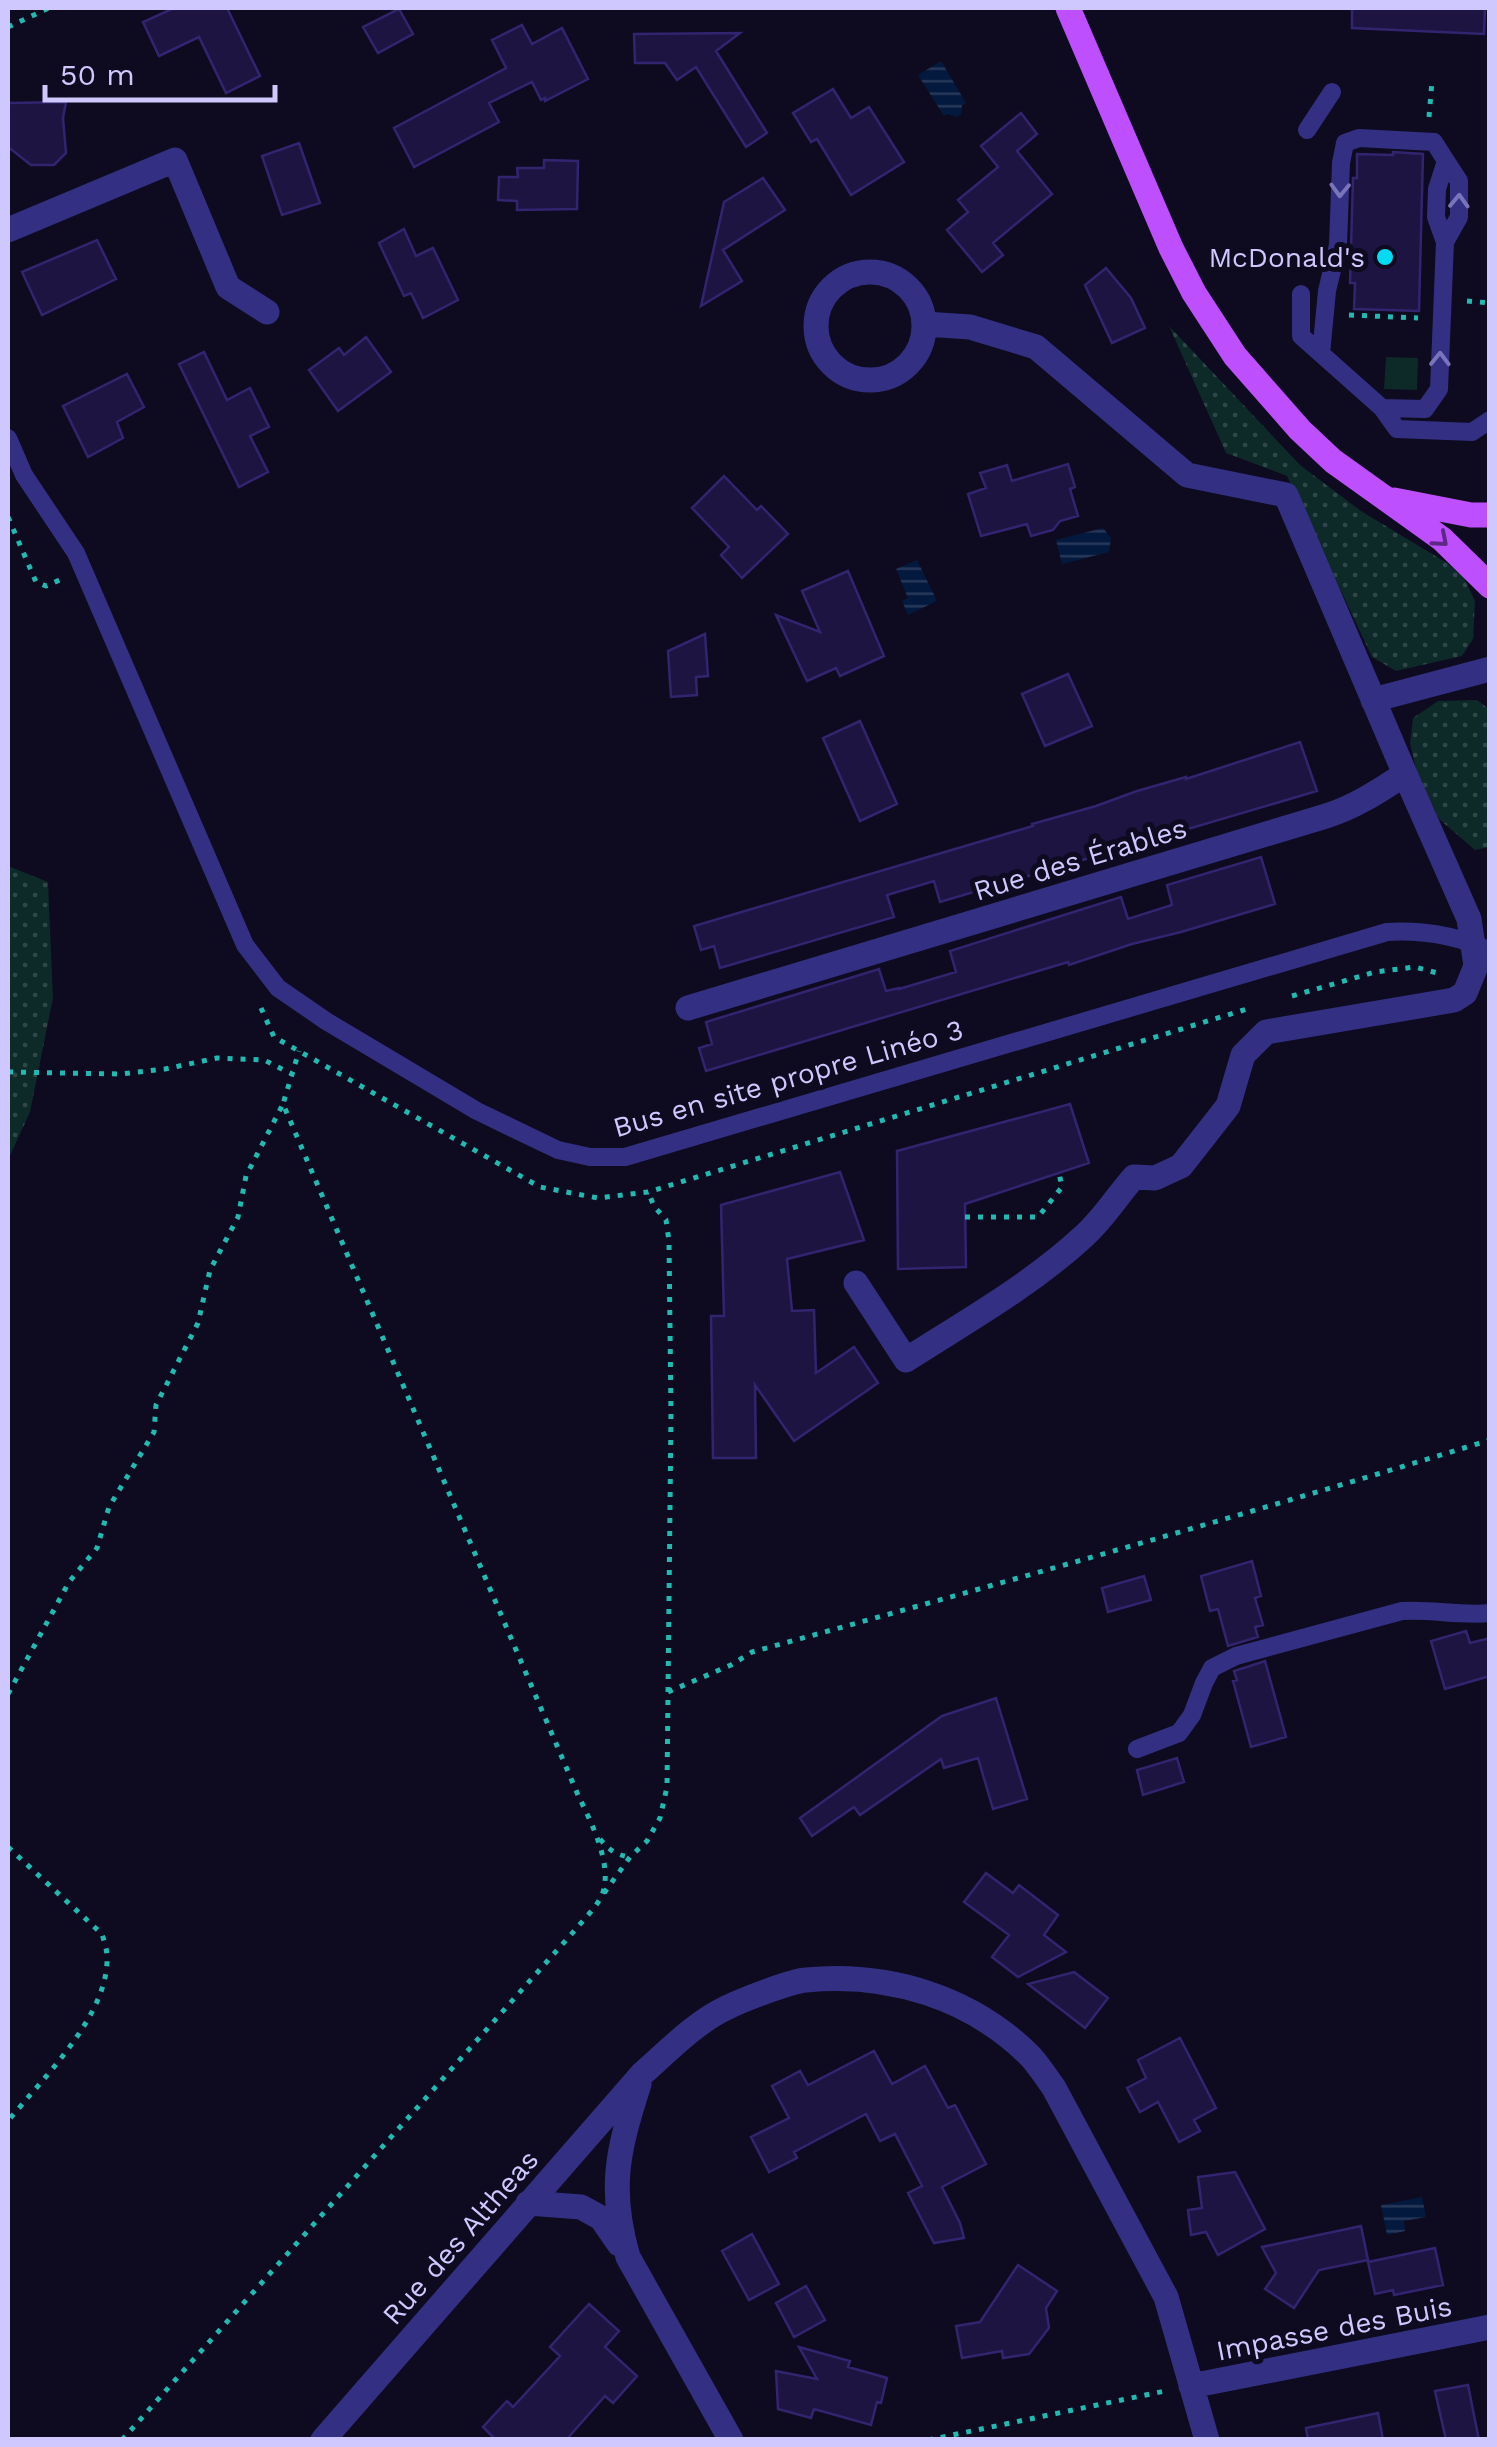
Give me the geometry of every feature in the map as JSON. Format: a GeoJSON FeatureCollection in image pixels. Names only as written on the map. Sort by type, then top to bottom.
{"type":"FeatureCollection","features":[{"type":"Feature","properties":{"kind":"main road"},"geometry":{"type":"LineString","coordinates":[[1068,8],[1171,248],[1234,356],[1333,460],[1442,540],[1490,586]]}},
{"type":"Feature","properties":{"kind":"main road"},"geometry":{"type":"LineString","coordinates":[[1389,499],[1471,516],[1490,515]]}},
{"type":"Feature","properties":{"kind":"street"},"geometry":{"type":"LineString","coordinates":[[8,230],[175,160],[228,287],[267,312]]}},
{"type":"Feature","properties":{"kind":"street"},"geometry":{"type":"LineString","coordinates":[[862,272],[881,272],[912,291],[925,324],[923,342],[915,358],[888,378],[870,381],[837,370],[818,340],[816,322],[820,304],[830,289],[862,272]]}},
{"type":"Feature","properties":{"kind":"street"},"geometry":{"type":"LineString","coordinates":[[856,1283],[906,1360],[1044,1270],[1088,1233],[1134,1177],[1155,1178],[1181,1166],[1228,1106],[1243,1055],[1266,1032],[1454,1000],[1470,985],[1481,948],[1286,495],[1187,475],[1036,347],[970,327],[925,324]]}},
{"type":"Feature","properties":{"kind":"street"},"geometry":{"type":"LineString","coordinates":[[1373,700],[1490,668]]}},
{"type":"Feature","properties":{"kind":"street","name":"Rue des Érables"},"geometry":{"type":"LineString","coordinates":[[688,1008],[1345,810],[1405,774]]}},
{"type":"Feature","properties":{"kind":"street","name":"Rue des Altheas"},"geometry":{"type":"LineString","coordinates":[[323,2440],[642,2074],[674,2044],[724,2009],[803,1980],[876,1980],[936,1994],[982,2018],[1030,2057],[1054,2088],[1166,2297],[1207,2440]]}},
{"type":"Feature","properties":{"kind":"street"},"geometry":{"type":"LineString","coordinates":[[628,2257],[619,2227],[616,2182],[624,2131],[642,2074]]}},
{"type":"Feature","properties":{"kind":"street"},"geometry":{"type":"LineString","coordinates":[[528,2203],[581,2207],[601,2218],[628,2257],[731,2440]]}},
{"type":"Feature","properties":{"kind":"street","name":"Impasse des Buis"},"geometry":{"type":"LineString","coordinates":[[1191,2386],[1490,2327]]}},
{"type":"Feature","properties":{"kind":"lane"},"geometry":{"type":"LineString","coordinates":[[1308,130],[1332,92]]}},
{"type":"Feature","properties":{"kind":"lane"},"geometry":{"type":"LineString","coordinates":[[1321,354],[1327,291],[1338,246],[1341,163],[1346,143],[1359,138],[1434,142],[1446,161],[1437,189],[1436,217],[1445,242],[1440,389],[1425,409],[1382,408]]}},
{"type":"Feature","properties":{"kind":"lane"},"geometry":{"type":"LineString","coordinates":[[1301,294],[1301,336],[1382,408],[1397,429],[1472,432],[1490,420]]}},
{"type":"Feature","properties":{"kind":"lane","name":"Bus en site propre Linéo 3"},"geometry":{"type":"LineString","coordinates":[[8,438],[24,475],[76,553],[245,945],[278,988],[476,1111],[558,1150],[590,1156],[625,1156],[1387,932],[1431,933],[1481,948]]}},
{"type":"Feature","properties":{"kind":"lane"},"geometry":{"type":"LineString","coordinates":[[1137,1750],[1178,1733],[1192,1715],[1212,1668],[1236,1656],[1402,1611],[1490,1613]]}},
{"type":"Feature","properties":{"kind":"path"},"geometry":{"type":"LineString","coordinates":[[8,27],[49,8]]}},
{"type":"Feature","properties":{"kind":"path"},"geometry":{"type":"LineString","coordinates":[[1326,312],[1422,318]]}},
{"type":"Feature","properties":{"kind":"path"},"geometry":{"type":"LineString","coordinates":[[8,516],[36,582],[46,586],[68,576]]}},
{"type":"Feature","properties":{"kind":"path"},"geometry":{"type":"LineString","coordinates":[[1286,998],[1375,972],[1415,967],[1470,985]]}},
{"type":"Feature","properties":{"kind":"path"},"geometry":{"type":"LineString","coordinates":[[258,1001],[274,1038],[540,1187],[598,1198],[648,1192],[1250,1008]]}},
{"type":"Feature","properties":{"kind":"path"},"geometry":{"type":"LineString","coordinates":[[8,1694],[69,1582],[97,1548],[109,1508],[154,1432],[156,1405],[198,1323],[210,1270],[238,1217],[246,1176],[283,1104],[299,1051]]}},
{"type":"Feature","properties":{"kind":"path"},"geometry":{"type":"LineString","coordinates":[[8,1072],[120,1074],[217,1058],[264,1060],[292,1074]]}},
{"type":"Feature","properties":{"kind":"path"},"geometry":{"type":"LineString","coordinates":[[283,1104],[570,1777],[599,1838],[608,1850],[630,1857]]}},
{"type":"Feature","properties":{"kind":"path"},"geometry":{"type":"LineString","coordinates":[[965,1218],[1038,1217],[1062,1188],[1059,1173]]}},
{"type":"Feature","properties":{"kind":"path"},"geometry":{"type":"LineString","coordinates":[[122,2440],[575,1930],[630,1857],[647,1841],[660,1818],[667,1787],[669,1241],[666,1220],[648,1192]]}},
{"type":"Feature","properties":{"kind":"path"},"geometry":{"type":"LineString","coordinates":[[668,1692],[752,1652],[1064,1566],[1490,1440]]}},
{"type":"Feature","properties":{"kind":"path"},"geometry":{"type":"LineString","coordinates":[[599,1838],[604,1872],[602,1896]]}},
{"type":"Feature","properties":{"kind":"path"},"geometry":{"type":"LineString","coordinates":[[8,1846],[102,1934],[107,1954],[97,2002],[80,2033],[8,2121]]}},
{"type":"Feature","properties":{"kind":"path"},"geometry":{"type":"LineString","coordinates":[[928,2440],[1191,2386]]}},
{"type":"Feature","properties":{"kind":"green space"},"geometry":{"type":"Polygon","coordinates":[[[1169,326],[1300,465],[1361,511],[1447,563],[1464,578],[1475,601],[1473,639],[1462,656],[1396,671],[1372,657],[1287,476],[1226,453],[1169,326]]]}},
{"type":"Feature","properties":{"kind":"green space"},"geometry":{"type":"Polygon","coordinates":[[[1386,357],[1418,358],[1417,390],[1384,389],[1386,357]]]}},
{"type":"Feature","properties":{"kind":"green space"},"geometry":{"type":"Polygon","coordinates":[[[1477,700],[1489,709],[1489,847],[1475,850],[1439,819],[1416,769],[1410,743],[1413,718],[1438,701],[1477,700]]]}},
{"type":"Feature","properties":{"kind":"green space"},"geometry":{"type":"Polygon","coordinates":[[[8,866],[48,882],[53,998],[30,1112],[8,1160],[8,866]]]}},
{"type":"Feature","properties":{"kind":"water"},"geometry":{"type":"Polygon","coordinates":[[[941,61],[966,103],[957,117],[944,116],[918,75],[941,61]]]}},
{"type":"Feature","properties":{"kind":"water"},"geometry":{"type":"Polygon","coordinates":[[[1103,528],[1111,538],[1109,552],[1062,564],[1056,540],[1103,528]]]}},
{"type":"Feature","properties":{"kind":"water"},"geometry":{"type":"Polygon","coordinates":[[[917,560],[937,601],[908,615],[902,601],[908,598],[896,569],[917,560]]]}},
{"type":"Feature","properties":{"kind":"water"},"geometry":{"type":"Polygon","coordinates":[[[1422,2197],[1426,2217],[1404,2221],[1405,2231],[1387,2235],[1381,2205],[1422,2197]]]}},
{"type":"Feature","properties":{"kind":"building"},"geometry":{"type":"Polygon","coordinates":[[[174,8],[227,8],[260,76],[226,93],[199,37],[159,56],[143,22],[174,8]]]}},
{"type":"Feature","properties":{"kind":"building"},"geometry":{"type":"Polygon","coordinates":[[[1352,8],[1485,8],[1484,34],[1352,28],[1352,8]]]}},
{"type":"Feature","properties":{"kind":"building"},"geometry":{"type":"Polygon","coordinates":[[[399,9],[413,34],[378,53],[363,27],[399,9]]]}},
{"type":"Feature","properties":{"kind":"building"},"geometry":{"type":"Polygon","coordinates":[[[522,25],[532,44],[562,28],[588,79],[545,101],[532,82],[489,103],[499,122],[414,167],[394,128],[506,68],[492,40],[522,25]]]}},
{"type":"Feature","properties":{"kind":"building"},"geometry":{"type":"Polygon","coordinates":[[[740,33],[716,51],[767,133],[746,147],[696,67],[677,80],[665,63],[635,63],[634,34],[740,33]]]}},
{"type":"Feature","properties":{"kind":"building"},"geometry":{"type":"Polygon","coordinates":[[[833,89],[851,118],[869,107],[904,162],[851,195],[817,139],[811,142],[793,113],[833,89]]]}},
{"type":"Feature","properties":{"kind":"building"},"geometry":{"type":"Polygon","coordinates":[[[66,102],[66,153],[54,165],[31,165],[8,147],[8,103],[66,102]]]}},
{"type":"Feature","properties":{"kind":"building"},"geometry":{"type":"Polygon","coordinates":[[[1021,113],[1037,134],[1017,151],[1052,194],[993,243],[1003,255],[982,272],[947,230],[968,212],[958,200],[998,167],[981,146],[1021,113]]]}},
{"type":"Feature","properties":{"kind":"building"},"geometry":{"type":"Polygon","coordinates":[[[299,143],[320,203],[282,215],[262,156],[299,143]]]}},
{"type":"Feature","properties":{"kind":"building","name":"McDonald's"},"geometry":{"type":"Polygon","coordinates":[[[1357,154],[1423,154],[1419,311],[1354,309],[1355,283],[1350,283],[1357,154]]]}},
{"type":"Feature","properties":{"kind":"building"},"geometry":{"type":"Polygon","coordinates":[[[544,160],[578,161],[577,209],[517,210],[517,201],[498,200],[499,177],[518,177],[517,168],[544,168],[544,160]]]}},
{"type":"Feature","properties":{"kind":"building"},"geometry":{"type":"Polygon","coordinates":[[[763,178],[785,210],[723,250],[742,281],[701,306],[724,202],[763,178]]]}},
{"type":"Feature","properties":{"kind":"building"},"geometry":{"type":"Polygon","coordinates":[[[404,229],[416,256],[433,248],[458,300],[423,318],[411,293],[404,296],[379,243],[404,229]]]}},
{"type":"Feature","properties":{"kind":"building"},"geometry":{"type":"Polygon","coordinates":[[[97,240],[116,279],[42,315],[22,272],[97,240]]]}},
{"type":"Feature","properties":{"kind":"building"},"geometry":{"type":"Polygon","coordinates":[[[1106,268],[1131,298],[1145,328],[1112,343],[1085,285],[1106,268]]]}},
{"type":"Feature","properties":{"kind":"building"},"geometry":{"type":"Polygon","coordinates":[[[366,337],[391,372],[338,411],[309,370],[339,348],[344,355],[366,337]]]}},
{"type":"Feature","properties":{"kind":"building"},"geometry":{"type":"Polygon","coordinates":[[[204,352],[227,400],[250,388],[269,427],[250,436],[268,472],[239,487],[179,364],[204,352]]]}},
{"type":"Feature","properties":{"kind":"building"},"geometry":{"type":"Polygon","coordinates":[[[127,374],[144,407],[117,422],[123,438],[88,457],[63,406],[127,374]]]}},
{"type":"Feature","properties":{"kind":"building"},"geometry":{"type":"Polygon","coordinates":[[[1068,464],[1078,516],[1060,521],[1053,530],[1031,536],[1027,524],[981,536],[968,494],[986,488],[980,473],[1007,465],[1012,481],[1068,464]]]}},
{"type":"Feature","properties":{"kind":"building"},"geometry":{"type":"Polygon","coordinates":[[[724,476],[757,510],[761,506],[788,534],[742,578],[721,555],[729,547],[692,508],[724,476]]]}},
{"type":"Feature","properties":{"kind":"building"},"geometry":{"type":"Polygon","coordinates":[[[848,571],[884,656],[840,676],[836,668],[807,681],[776,615],[820,632],[802,591],[848,571]]]}},
{"type":"Feature","properties":{"kind":"building"},"geometry":{"type":"Polygon","coordinates":[[[705,634],[708,676],[696,677],[697,695],[671,697],[668,651],[705,634]]]}},
{"type":"Feature","properties":{"kind":"building"},"geometry":{"type":"Polygon","coordinates":[[[1068,674],[1092,726],[1045,746],[1022,694],[1068,674]]]}},
{"type":"Feature","properties":{"kind":"building"},"geometry":{"type":"Polygon","coordinates":[[[860,721],[897,804],[860,821],[823,738],[860,721]]]}},
{"type":"Feature","properties":{"kind":"building"},"geometry":{"type":"Polygon","coordinates":[[[1300,742],[1317,791],[940,902],[934,881],[887,895],[894,917],[720,968],[714,946],[701,950],[694,926],[1300,742]]]}},
{"type":"Feature","properties":{"kind":"building"},"geometry":{"type":"Polygon","coordinates":[[[1261,857],[1275,904],[706,1071],[699,1048],[712,1044],[706,1022],[879,969],[886,991],[899,989],[956,972],[950,951],[1121,897],[1128,919],[1172,905],[1167,885],[1261,857]]]}},
{"type":"Feature","properties":{"kind":"building"},"geometry":{"type":"Polygon","coordinates":[[[1070,1104],[1089,1163],[965,1204],[966,1267],[898,1269],[897,1151],[1070,1104]]]}},
{"type":"Feature","properties":{"kind":"building"},"geometry":{"type":"Polygon","coordinates":[[[840,1172],[864,1240],[787,1259],[792,1311],[814,1310],[816,1373],[854,1347],[878,1383],[794,1441],[755,1385],[756,1458],[713,1458],[711,1316],[724,1316],[721,1205],[840,1172]]]}},
{"type":"Feature","properties":{"kind":"building"},"geometry":{"type":"Polygon","coordinates":[[[1252,1561],[1261,1596],[1255,1598],[1263,1625],[1255,1627],[1258,1637],[1228,1646],[1218,1609],[1210,1611],[1201,1576],[1252,1561]]]}},
{"type":"Feature","properties":{"kind":"building"},"geometry":{"type":"Polygon","coordinates":[[[1144,1576],[1151,1600],[1108,1612],[1102,1588],[1144,1576]]]}},
{"type":"Feature","properties":{"kind":"building"},"geometry":{"type":"Polygon","coordinates":[[[1466,1631],[1470,1643],[1490,1638],[1490,1676],[1445,1689],[1431,1641],[1466,1631]]]}},
{"type":"Feature","properties":{"kind":"building"},"geometry":{"type":"Polygon","coordinates":[[[1265,1661],[1286,1737],[1251,1747],[1233,1681],[1237,1680],[1234,1671],[1265,1661]]]}},
{"type":"Feature","properties":{"kind":"building"},"geometry":{"type":"Polygon","coordinates":[[[996,1698],[1027,1799],[993,1809],[978,1758],[944,1768],[941,1759],[860,1815],[854,1807],[812,1836],[800,1818],[942,1716],[996,1698]]]}},
{"type":"Feature","properties":{"kind":"building"},"geometry":{"type":"Polygon","coordinates":[[[1177,1758],[1184,1782],[1143,1795],[1137,1770],[1177,1758]]]}},
{"type":"Feature","properties":{"kind":"building"},"geometry":{"type":"Polygon","coordinates":[[[986,1873],[1013,1893],[1019,1885],[1058,1915],[1044,1935],[1066,1952],[1018,1977],[992,1957],[1009,1935],[964,1902],[986,1873]]]}},
{"type":"Feature","properties":{"kind":"building"},"geometry":{"type":"Polygon","coordinates":[[[1074,1972],[1108,1998],[1085,2028],[1028,1984],[1074,1972]]]}},
{"type":"Feature","properties":{"kind":"building"},"geometry":{"type":"Polygon","coordinates":[[[1180,2038],[1216,2108],[1194,2120],[1200,2131],[1179,2142],[1158,2102],[1140,2112],[1127,2088],[1146,2078],[1138,2060],[1180,2038]]]}},
{"type":"Feature","properties":{"kind":"building"},"geometry":{"type":"Polygon","coordinates":[[[874,2051],[892,2084],[925,2066],[948,2108],[955,2105],[986,2164],[942,2187],[964,2238],[934,2243],[908,2193],[922,2186],[895,2134],[880,2141],[866,2114],[794,2152],[797,2158],[769,2172],[751,2137],[789,2118],[772,2086],[800,2071],[808,2085],[874,2051]]]}},
{"type":"Feature","properties":{"kind":"building"},"geometry":{"type":"Polygon","coordinates":[[[1235,2172],[1265,2229],[1218,2255],[1206,2232],[1191,2235],[1188,2210],[1202,2208],[1198,2177],[1235,2172]]]}},
{"type":"Feature","properties":{"kind":"building"},"geometry":{"type":"Polygon","coordinates":[[[1361,2226],[1368,2260],[1319,2270],[1294,2308],[1265,2289],[1276,2273],[1262,2247],[1361,2226]]]}},
{"type":"Feature","properties":{"kind":"building"},"geometry":{"type":"Polygon","coordinates":[[[752,2234],[779,2284],[749,2300],[722,2251],[752,2234]]]}},
{"type":"Feature","properties":{"kind":"building"},"geometry":{"type":"Polygon","coordinates":[[[1435,2248],[1443,2285],[1394,2295],[1393,2290],[1375,2294],[1368,2262],[1435,2248]]]}},
{"type":"Feature","properties":{"kind":"building"},"geometry":{"type":"Polygon","coordinates":[[[1018,2265],[1057,2291],[1046,2308],[1049,2328],[1029,2354],[1003,2358],[1002,2351],[962,2358],[956,2326],[980,2322],[1018,2265]]]}},
{"type":"Feature","properties":{"kind":"building"},"geometry":{"type":"Polygon","coordinates":[[[806,2286],[825,2320],[794,2337],[776,2303],[806,2286]]]}},
{"type":"Feature","properties":{"kind":"building"},"geometry":{"type":"Polygon","coordinates":[[[589,2304],[619,2331],[605,2347],[637,2376],[613,2403],[605,2396],[566,2440],[496,2440],[483,2427],[507,2401],[513,2407],[560,2356],[550,2347],[589,2304]]]}},
{"type":"Feature","properties":{"kind":"building"},"geometry":{"type":"Polygon","coordinates":[[[799,2347],[850,2361],[848,2367],[887,2378],[871,2425],[814,2409],[811,2418],[778,2409],[776,2371],[817,2379],[799,2347]]]}},
{"type":"Feature","properties":{"kind":"building"},"geometry":{"type":"Polygon","coordinates":[[[1468,2385],[1479,2440],[1446,2440],[1435,2391],[1468,2385]]]}},
{"type":"Feature","properties":{"kind":"building"},"geometry":{"type":"Polygon","coordinates":[[[1378,2413],[1383,2440],[1308,2440],[1306,2428],[1378,2413]]]}},
{"type":"Feature","properties":{"kind":"place","name":"McDonald's"},"geometry":{"type":"Point","coordinates":[1385,257]}}]}
